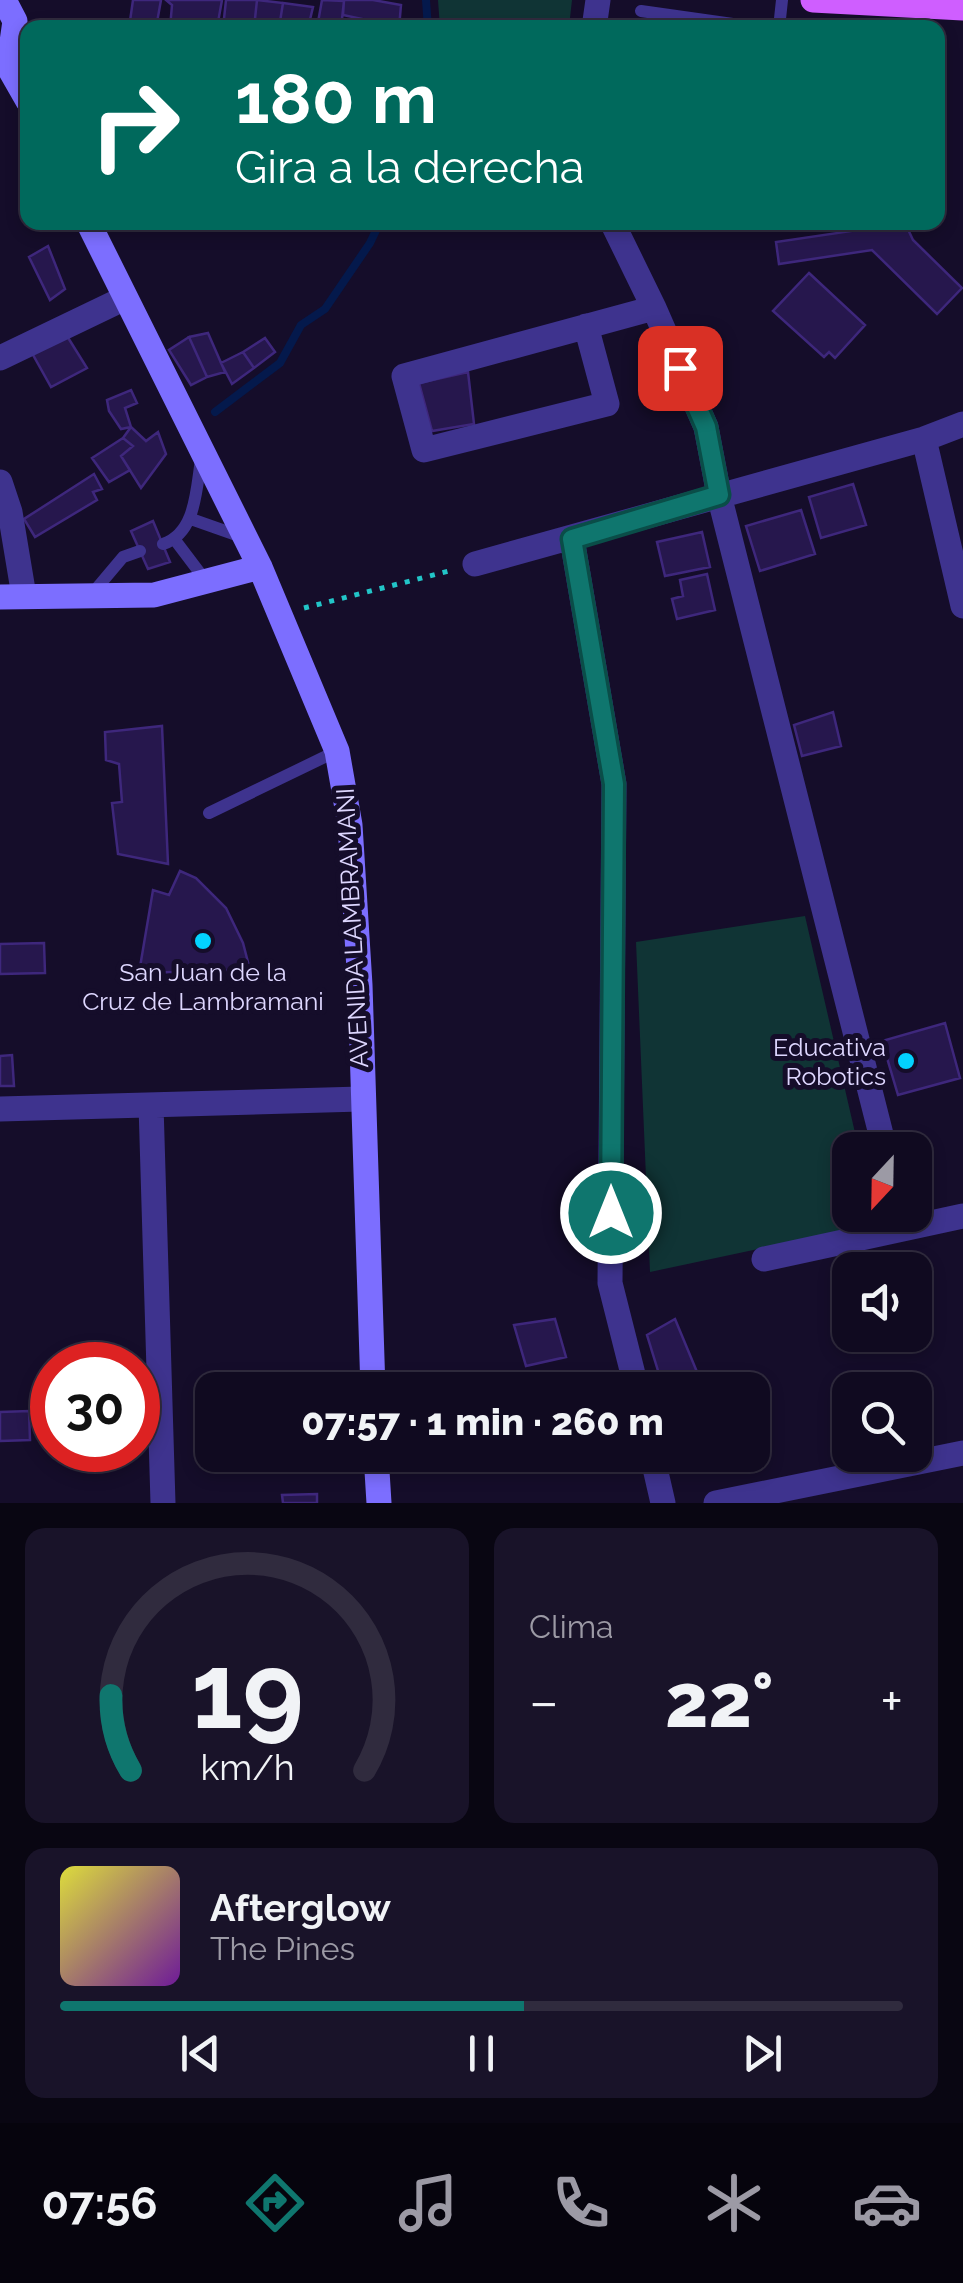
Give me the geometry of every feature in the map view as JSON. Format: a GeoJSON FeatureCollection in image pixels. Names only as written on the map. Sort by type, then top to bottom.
{"type":"FeatureCollection","features":[{"type":"Feature","properties":{"kind":"main road"},"geometry":{"type":"LineString","coordinates":[[4,0],[15,22],[9,59],[20,83]]}},
{"type":"Feature","properties":{"kind":"main road"},"geometry":{"type":"LineString","coordinates":[[813,0],[961,5]]}},
{"type":"Feature","properties":{"kind":"main road","name":"AVENIDA LAMBRAMANI"},"geometry":{"type":"LineString","coordinates":[[92,230],[260,568],[337,750],[350,825],[360,984],[371,1372]]}},
{"type":"Feature","properties":{"kind":"main road"},"geometry":{"type":"LineString","coordinates":[[12,596],[154,595],[260,568]]}},
{"type":"Feature","properties":{"kind":"main road"},"geometry":{"type":"LineString","coordinates":[[377,1472],[379,1503]]}},
{"type":"Feature","properties":{"kind":"street"},"geometry":{"type":"LineString","coordinates":[[616,230],[706,427],[719,495],[880,1132]]}},
{"type":"Feature","properties":{"kind":"street"},"geometry":{"type":"LineString","coordinates":[[0,358],[125,298]]}},
{"type":"Feature","properties":{"kind":"street"},"geometry":{"type":"LineString","coordinates":[[586,326],[606,404],[424,450],[404,376],[586,326],[654,308]]}},
{"type":"Feature","properties":{"kind":"street"},"geometry":{"type":"LineString","coordinates":[[475,564],[924,439],[963,424]]}},
{"type":"Feature","properties":{"kind":"street"},"geometry":{"type":"LineString","coordinates":[[924,439],[963,606]]}},
{"type":"Feature","properties":{"kind":"street"},"geometry":{"type":"LineString","coordinates":[[0,482],[10,512],[12,596]]}},
{"type":"Feature","properties":{"kind":"street"},"geometry":{"type":"LineString","coordinates":[[572,539],[614,784],[610,1283],[632,1372]]}},
{"type":"Feature","properties":{"kind":"street"},"geometry":{"type":"LineString","coordinates":[[0,1109],[361,1099]]}},
{"type":"Feature","properties":{"kind":"street"},"geometry":{"type":"LineString","coordinates":[[151,1105],[163,1503]]}},
{"type":"Feature","properties":{"kind":"street"},"geometry":{"type":"LineString","coordinates":[[932,1219],[963,1216]]}},
{"type":"Feature","properties":{"kind":"street"},"geometry":{"type":"LineString","coordinates":[[764,1259],[865,1232]]}},
{"type":"Feature","properties":{"kind":"street"},"geometry":{"type":"LineString","coordinates":[[716,1503],[963,1453]]}},
{"type":"Feature","properties":{"kind":"street"},"geometry":{"type":"LineString","coordinates":[[656,1472],[663,1503]]}},
{"type":"Feature","properties":{"kind":"lane"},"geometry":{"type":"LineString","coordinates":[[641,11],[705,20]]}},
{"type":"Feature","properties":{"kind":"lane"},"geometry":{"type":"LineString","coordinates":[[202,453],[191,519],[169,542],[206,581]]}},
{"type":"Feature","properties":{"kind":"lane"},"geometry":{"type":"LineString","coordinates":[[191,519],[245,538]]}},
{"type":"Feature","properties":{"kind":"lane"},"geometry":{"type":"LineString","coordinates":[[89,597],[122,557],[140,551]]}},
{"type":"Feature","properties":{"kind":"lane"},"geometry":{"type":"LineString","coordinates":[[209,813],[337,750]]}},
{"type":"Feature","properties":{"kind":"path"},"geometry":{"type":"LineString","coordinates":[[280,614],[475,564]]}},
{"type":"Feature","properties":{"kind":"green space"},"geometry":{"type":"Polygon","coordinates":[[[438,0],[572,0],[570,20],[439,20],[438,0]]]}},
{"type":"Feature","properties":{"kind":"green space"},"geometry":{"type":"Polygon","coordinates":[[[805,916],[855,1132],[832,1132],[832,1232],[838,1232],[650,1272],[636,942],[805,916]]]}},
{"type":"Feature","properties":{"kind":"building"},"geometry":{"type":"Polygon","coordinates":[[[133,0],[161,0],[157,20],[130,20],[133,0]]]}},
{"type":"Feature","properties":{"kind":"building"},"geometry":{"type":"Polygon","coordinates":[[[166,0],[222,0],[218,20],[171,20],[172,5],[166,0]]]}},
{"type":"Feature","properties":{"kind":"building"},"geometry":{"type":"Polygon","coordinates":[[[226,0],[257,0],[255,20],[224,20],[226,0]]]}},
{"type":"Feature","properties":{"kind":"building"},"geometry":{"type":"Polygon","coordinates":[[[257,0],[283,3],[280,20],[255,20],[257,0]]]}},
{"type":"Feature","properties":{"kind":"building"},"geometry":{"type":"Polygon","coordinates":[[[322,0],[344,1],[342,20],[318,20],[322,0]]]}},
{"type":"Feature","properties":{"kind":"building"},"geometry":{"type":"Polygon","coordinates":[[[344,0],[401,5],[400,20],[343,15],[344,0]]]}},
{"type":"Feature","properties":{"kind":"building"},"geometry":{"type":"Polygon","coordinates":[[[283,3],[313,7],[310,20],[280,20],[283,3]]]}},
{"type":"Feature","properties":{"kind":"building"},"geometry":{"type":"Polygon","coordinates":[[[857,230],[908,230],[913,240],[962,288],[937,314],[872,250],[779,264],[776,242],[857,230]]]}},
{"type":"Feature","properties":{"kind":"building"},"geometry":{"type":"Polygon","coordinates":[[[48,246],[65,289],[50,300],[29,257],[48,246]]]}},
{"type":"Feature","properties":{"kind":"building"},"geometry":{"type":"Polygon","coordinates":[[[809,273],[865,325],[835,358],[829,352],[824,357],[773,311],[809,273]]]}},
{"type":"Feature","properties":{"kind":"building"},"geometry":{"type":"Polygon","coordinates":[[[208,333],[225,372],[207,377],[189,337],[208,333]]]}},
{"type":"Feature","properties":{"kind":"building"},"geometry":{"type":"Polygon","coordinates":[[[67,336],[87,368],[51,387],[32,353],[67,336]]]}},
{"type":"Feature","properties":{"kind":"building"},"geometry":{"type":"Polygon","coordinates":[[[189,337],[207,377],[191,385],[169,350],[189,337]]]}},
{"type":"Feature","properties":{"kind":"building"},"geometry":{"type":"Polygon","coordinates":[[[265,338],[275,352],[254,368],[243,352],[265,338]]]}},
{"type":"Feature","properties":{"kind":"building"},"geometry":{"type":"Polygon","coordinates":[[[243,352],[254,368],[232,384],[221,363],[243,352]]]}},
{"type":"Feature","properties":{"kind":"building"},"geometry":{"type":"Polygon","coordinates":[[[468,372],[474,424],[432,431],[419,383],[468,372]]]}},
{"type":"Feature","properties":{"kind":"building"},"geometry":{"type":"Polygon","coordinates":[[[131,390],[137,403],[125,408],[131,427],[121,429],[107,400],[131,390]]]}},
{"type":"Feature","properties":{"kind":"building"},"geometry":{"type":"Polygon","coordinates":[[[131,427],[146,441],[158,432],[166,454],[141,488],[121,456],[133,446],[123,438],[131,427]]]}},
{"type":"Feature","properties":{"kind":"building"},"geometry":{"type":"Polygon","coordinates":[[[123,438],[133,446],[121,456],[130,470],[109,482],[92,458],[123,438]]]}},
{"type":"Feature","properties":{"kind":"building"},"geometry":{"type":"Polygon","coordinates":[[[94,474],[102,489],[93,492],[97,500],[35,537],[24,519],[94,474]]]}},
{"type":"Feature","properties":{"kind":"building"},"geometry":{"type":"Polygon","coordinates":[[[853,484],[866,525],[821,538],[809,497],[853,484]]]}},
{"type":"Feature","properties":{"kind":"building"},"geometry":{"type":"Polygon","coordinates":[[[801,510],[815,554],[760,571],[746,526],[801,510]]]}},
{"type":"Feature","properties":{"kind":"building"},"geometry":{"type":"Polygon","coordinates":[[[153,521],[170,562],[148,569],[131,531],[153,521]]]}},
{"type":"Feature","properties":{"kind":"building"},"geometry":{"type":"Polygon","coordinates":[[[702,532],[710,567],[665,576],[657,542],[702,532]]]}},
{"type":"Feature","properties":{"kind":"building"},"geometry":{"type":"Polygon","coordinates":[[[707,574],[715,610],[677,619],[672,599],[683,596],[680,580],[707,574]]]}},
{"type":"Feature","properties":{"kind":"building"},"geometry":{"type":"Polygon","coordinates":[[[833,712],[841,746],[802,756],[794,725],[833,712]]]}},
{"type":"Feature","properties":{"kind":"building"},"geometry":{"type":"Polygon","coordinates":[[[162,726],[168,864],[118,854],[112,803],[122,802],[119,764],[106,760],[105,732],[162,726]]]}},
{"type":"Feature","properties":{"kind":"building"},"geometry":{"type":"Polygon","coordinates":[[[180,871],[196,878],[226,908],[243,943],[250,970],[139,973],[153,890],[169,895],[180,871]]]}},
{"type":"Feature","properties":{"kind":"building"},"geometry":{"type":"Polygon","coordinates":[[[44,943],[45,973],[0,974],[0,944],[44,943]]]}},
{"type":"Feature","properties":{"kind":"building"},"geometry":{"type":"Polygon","coordinates":[[[945,1023],[960,1078],[898,1095],[882,1041],[945,1023]]]}},
{"type":"Feature","properties":{"kind":"building"},"geometry":{"type":"Polygon","coordinates":[[[12,1055],[14,1086],[0,1086],[0,1056],[12,1055]]]}},
{"type":"Feature","properties":{"kind":"building"},"geometry":{"type":"Polygon","coordinates":[[[555,1319],[566,1357],[526,1366],[514,1325],[555,1319]]]}},
{"type":"Feature","properties":{"kind":"building"},"geometry":{"type":"Polygon","coordinates":[[[675,1319],[697,1372],[658,1372],[647,1335],[675,1319]]]}},
{"type":"Feature","properties":{"kind":"building"},"geometry":{"type":"Polygon","coordinates":[[[29,1411],[30,1440],[0,1441],[0,1412],[29,1411]]]}},
{"type":"Feature","properties":{"kind":"building"},"geometry":{"type":"Polygon","coordinates":[[[317,1494],[317,1503],[283,1503],[282,1495],[317,1494]]]}},
{"type":"Feature","properties":{"kind":"waterway"},"geometry":{"type":"LineString","coordinates":[[426,0],[427,20]]}},
{"type":"Feature","properties":{"kind":"waterway"},"geometry":{"type":"LineString","coordinates":[[215,412],[280,363],[301,325],[325,309],[376,230]]}},
{"type":"Feature","properties":{"kind":"place","name":"San Juan de la Cruz de Lambramani"},"geometry":{"type":"Point","coordinates":[203,941]}},
{"type":"Feature","properties":{"kind":"place","name":"Educativa Robotics"},"geometry":{"type":"Point","coordinates":[906,1061]}},
{"type":"Feature","properties":{"kind":"route"},"geometry":{"type":"LineString","coordinates":[[611,1213],[614,784],[572,539],[719,495],[706,427],[680,368]]}}]}
